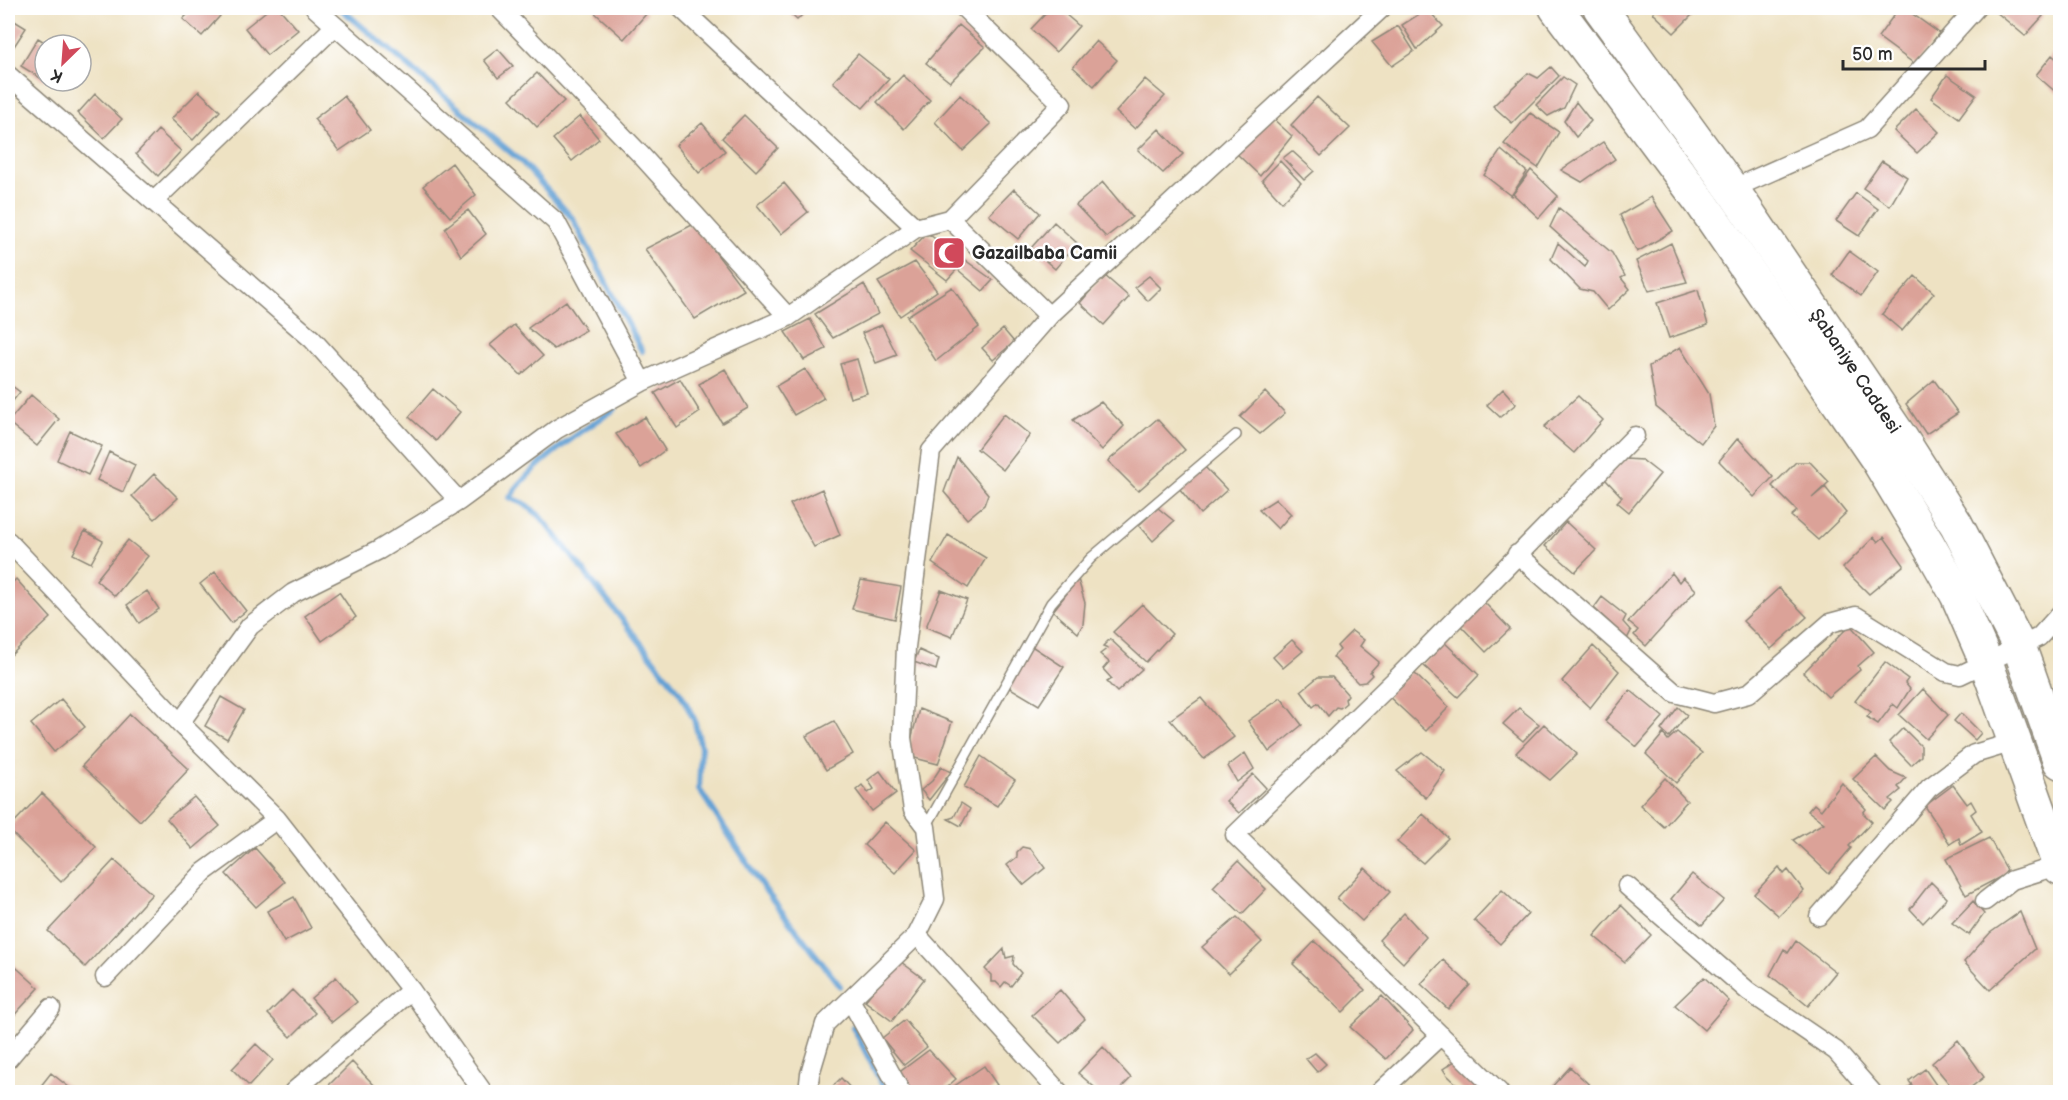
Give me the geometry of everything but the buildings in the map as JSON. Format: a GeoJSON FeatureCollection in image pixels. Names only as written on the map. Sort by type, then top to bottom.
{"type":"FeatureCollection","features":[{"type":"Feature","properties":{"kind":"highway"},"geometry":{"type":"LineString","coordinates":[[1556,8],[1703,206],[1877,459],[1956,595],[1986,662],[2060,866]]}},
{"type":"Feature","properties":{"kind":"highway","name":"Şabaniye Caddesi"},"geometry":{"type":"LineString","coordinates":[[1600,8],[1732,189],[1901,438],[1956,524],[2019,646],[2061,762]]}},
{"type":"Feature","properties":{"kind":"street"},"geometry":{"type":"LineString","coordinates":[[315,8],[556,222],[642,382]]}},
{"type":"Feature","properties":{"kind":"street"},"geometry":{"type":"LineString","coordinates":[[499,8],[641,155],[788,317]]}},
{"type":"Feature","properties":{"kind":"street"},"geometry":{"type":"LineString","coordinates":[[681,8],[916,228]]}},
{"type":"Feature","properties":{"kind":"street"},"geometry":{"type":"LineString","coordinates":[[180,723],[250,626],[293,593],[379,550],[459,501],[557,429],[642,382],[788,317],[916,228],[950,219],[1062,104],[964,8]]}},
{"type":"Feature","properties":{"kind":"street"},"geometry":{"type":"LineString","coordinates":[[808,1092],[810,1074],[825,1024],[917,935],[935,899],[926,826],[913,810],[902,738],[906,647],[931,451],[1048,316],[1382,8]]}},
{"type":"Feature","properties":{"kind":"street"},"geometry":{"type":"LineString","coordinates":[[1732,189],[1867,129],[1976,8]]}},
{"type":"Feature","properties":{"kind":"street"},"geometry":{"type":"LineString","coordinates":[[155,200],[334,27]]}},
{"type":"Feature","properties":{"kind":"street"},"geometry":{"type":"LineString","coordinates":[[8,75],[155,200],[312,339],[459,501]]}},
{"type":"Feature","properties":{"kind":"street"},"geometry":{"type":"LineString","coordinates":[[950,219],[1048,316]]}},
{"type":"Feature","properties":{"kind":"street"},"geometry":{"type":"LineString","coordinates":[[1499,1092],[1234,835],[1398,677],[1516,554],[1635,436]]}},
{"type":"Feature","properties":{"kind":"street"},"geometry":{"type":"LineString","coordinates":[[8,541],[180,723],[277,819],[411,990],[483,1092]]}},
{"type":"Feature","properties":{"kind":"street"},"geometry":{"type":"LineString","coordinates":[[1516,554],[1675,693],[1714,703],[1749,694],[1830,623],[1856,616],[1946,672],[1960,675],[2039,637],[2061,614]]}},
{"type":"Feature","properties":{"kind":"street"},"geometry":{"type":"LineString","coordinates":[[1819,915],[1929,788],[1974,754],[2014,742]]}},
{"type":"Feature","properties":{"kind":"street"},"geometry":{"type":"LineString","coordinates":[[105,977],[204,872],[277,819]]}},
{"type":"Feature","properties":{"kind":"street"},"geometry":{"type":"LineString","coordinates":[[1985,901],[2012,880],[2060,866]]}},
{"type":"Feature","properties":{"kind":"street"},"geometry":{"type":"LineString","coordinates":[[1628,886],[1748,991],[1836,1052],[1872,1092]]}},
{"type":"Feature","properties":{"kind":"street"},"geometry":{"type":"LineString","coordinates":[[917,935],[1059,1092]]}},
{"type":"Feature","properties":{"kind":"street"},"geometry":{"type":"LineString","coordinates":[[294,1092],[411,990]]}},
{"type":"Feature","properties":{"kind":"street"},"geometry":{"type":"LineString","coordinates":[[851,1001],[901,1092]]}},
{"type":"Feature","properties":{"kind":"street"},"geometry":{"type":"LineString","coordinates":[[8,1059],[51,1008]]}},
{"type":"Feature","properties":{"kind":"street"},"geometry":{"type":"LineString","coordinates":[[1380,1092],[1441,1035]]}},
{"type":"Feature","properties":{"kind":"lane"},"geometry":{"type":"LineString","coordinates":[[926,826],[1052,603],[1091,558],[1236,435]]}},
{"type":"Feature","properties":{"kind":"waterway"},"geometry":{"type":"LineString","coordinates":[[340,8],[522,162],[573,219],[642,351]]}},
{"type":"Feature","properties":{"kind":"waterway"},"geometry":{"type":"LineString","coordinates":[[615,409],[543,461],[518,486],[510,498],[525,504],[541,517],[681,694],[694,719],[701,747],[699,789],[765,890],[840,986]]}},
{"type":"Feature","properties":{"kind":"waterway"},"geometry":{"type":"LineString","coordinates":[[853,1027],[886,1092]]}},
{"type":"Feature","properties":{"kind":"place","name":"Gazailbaba Camii"},"geometry":{"type":"Point","coordinates":[949,253]}}]}
